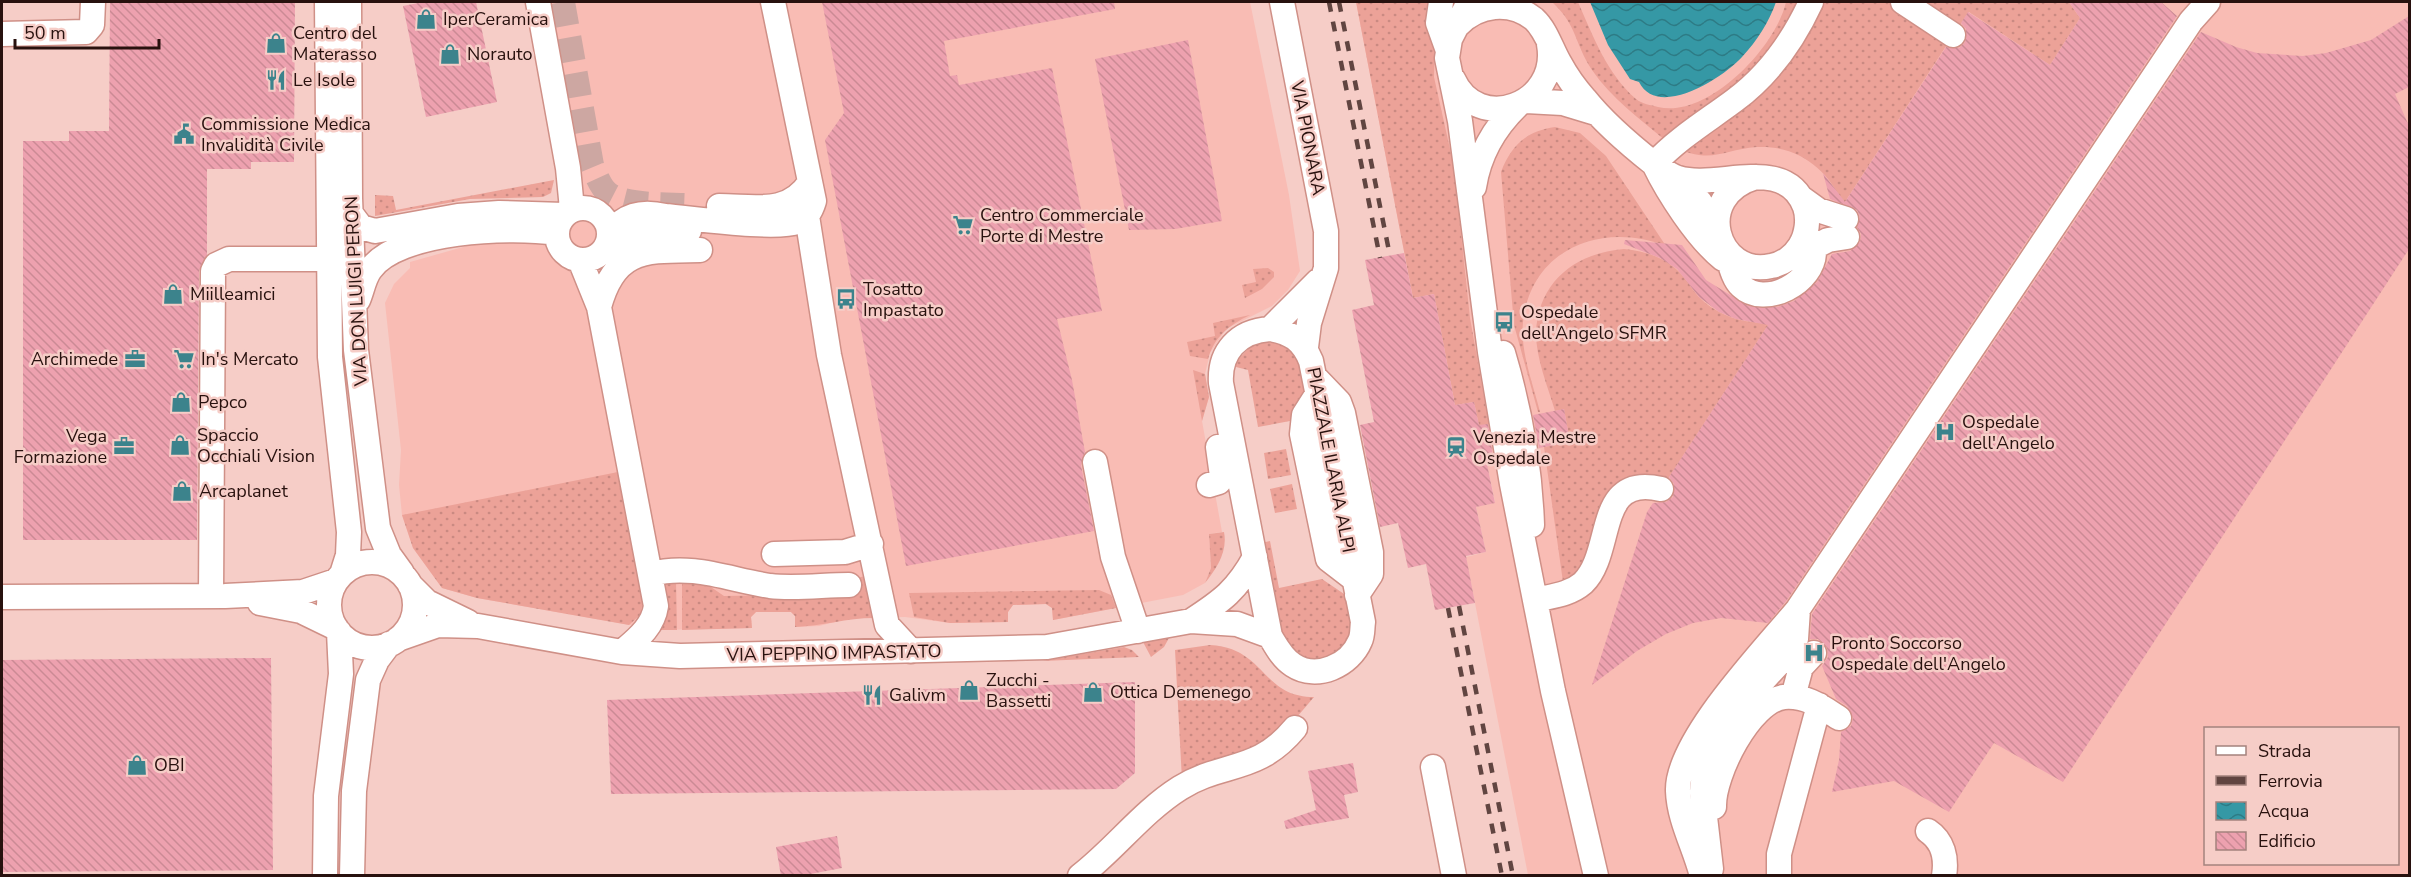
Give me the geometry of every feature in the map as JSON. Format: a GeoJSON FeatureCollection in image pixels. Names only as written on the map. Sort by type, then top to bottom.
{"type":"FeatureCollection","features":[{"type":"Feature","properties":{"kind":"street"},"geometry":{"type":"LineString","coordinates":[[10,34],[86,32],[92,25],[93,2]]}},
{"type":"Feature","properties":{"kind":"street","name":"VIA DON LUIGI PERON"},"geometry":{"type":"LineString","coordinates":[[327,2],[330,357],[350,532],[348,555],[339,577]]}},
{"type":"Feature","properties":{"kind":"street","name":"VIA DON LUIGI PERON"},"geometry":{"type":"LineString","coordinates":[[349,2],[356,350],[378,528],[389,555],[406,579]]}},
{"type":"Feature","properties":{"kind":"street"},"geometry":{"type":"LineString","coordinates":[[538,2],[568,168],[560,248],[572,258],[580,260],[594,258],[620,220],[650,212],[665,216],[774,224],[796,222],[807,216]]}},
{"type":"Feature","properties":{"kind":"street"},"geometry":{"type":"LineString","coordinates":[[773,2],[814,201],[807,216],[829,355],[887,625],[911,651]]}},
{"type":"Feature","properties":{"kind":"street","name":"VIA PIONARA"},"geometry":{"type":"LineString","coordinates":[[1281,2],[1326,231],[1324,275],[1309,323],[1305,347]]}},
{"type":"Feature","properties":{"kind":"street"},"geometry":{"type":"LineString","coordinates":[[1441,2],[1438,23],[1451,48],[1456,86],[1474,102],[1500,108],[1522,103],[1563,103],[1596,113]]}},
{"type":"Feature","properties":{"kind":"street"},"geometry":{"type":"LineString","coordinates":[[1469,2],[1451,48],[1480,275],[1517,399],[1531,476],[1534,597],[1557,711],[1596,876]]}},
{"type":"Feature","properties":{"kind":"street"},"geometry":{"type":"LineString","coordinates":[[1654,164],[1669,148],[1736,100],[1771,67],[1793,38],[1811,2]]}},
{"type":"Feature","properties":{"kind":"street"},"geometry":{"type":"LineString","coordinates":[[1903,2],[1953,35]]}},
{"type":"Feature","properties":{"kind":"street"},"geometry":{"type":"LineString","coordinates":[[1451,48],[1467,16],[1487,7],[1502,5],[1521,7],[1541,28],[1570,80],[1596,113],[1654,164],[1677,178],[1700,202],[1730,253]]}},
{"type":"Feature","properties":{"kind":"street"},"geometry":{"type":"LineString","coordinates":[[1702,876],[1680,808],[1679,776],[1703,728],[1749,659],[1798,609],[2198,5]]}},
{"type":"Feature","properties":{"kind":"street"},"geometry":{"type":"LineString","coordinates":[[1472,204],[1476,178],[1487,145],[1498,126],[1535,94],[1547,76],[1550,54],[1548,42]]}},
{"type":"Feature","properties":{"kind":"street"},"geometry":{"type":"LineString","coordinates":[[1620,135],[1633,163],[1695,250],[1717,264],[1730,253]]}},
{"type":"Feature","properties":{"kind":"street"},"geometry":{"type":"LineString","coordinates":[[1654,164],[1664,184],[1715,253],[1730,253],[1771,266],[1783,262],[1810,241],[1828,240],[1846,228],[1800,197],[1782,181],[1756,177],[1708,180],[1677,178]]}},
{"type":"Feature","properties":{"kind":"street"},"geometry":{"type":"LineString","coordinates":[[1756,177],[1743,181],[1725,196],[1717,219],[1739,285],[1751,292],[1770,294],[1789,288],[1803,277],[1812,263],[1808,221],[1800,197]]}},
{"type":"Feature","properties":{"kind":"street"},"geometry":{"type":"LineString","coordinates":[[687,205],[770,207],[787,204],[798,197],[810,182]]}},
{"type":"Feature","properties":{"kind":"street"},"geometry":{"type":"LineString","coordinates":[[354,310],[370,270],[388,254],[460,232],[539,230],[589,208],[597,211],[608,225],[607,241]]}},
{"type":"Feature","properties":{"kind":"street"},"geometry":{"type":"LineString","coordinates":[[352,215],[361,227],[375,231],[458,216],[510,213],[564,219]]}},
{"type":"Feature","properties":{"kind":"street"},"geometry":{"type":"LineString","coordinates":[[607,241],[632,233],[729,231]]}},
{"type":"Feature","properties":{"kind":"street"},"geometry":{"type":"LineString","coordinates":[[598,307],[606,284],[617,267],[628,258],[644,253],[700,250]]}},
{"type":"Feature","properties":{"kind":"street"},"geometry":{"type":"LineString","coordinates":[[218,596],[213,271],[216,265],[229,259],[329,259]]}},
{"type":"Feature","properties":{"kind":"street"},"geometry":{"type":"LineString","coordinates":[[580,260],[598,307],[656,606],[653,620],[640,637],[622,652]]}},
{"type":"Feature","properties":{"kind":"street"},"geometry":{"type":"LineString","coordinates":[[1324,275],[1270,328],[1255,330],[1231,345],[1220,372],[1270,636],[1281,655],[1293,666],[1308,671],[1323,671],[1346,660],[1361,639],[1362,622],[1356,587],[1328,559],[1302,434],[1304,416],[1316,384],[1339,402],[1343,413],[1371,552],[1371,574],[1356,587]]}},
{"type":"Feature","properties":{"kind":"street","name":"PIAZZALE ILARIA ALPI"},"geometry":{"type":"LineString","coordinates":[[1270,328],[1284,331],[1305,347],[1316,384]]}},
{"type":"Feature","properties":{"kind":"street"},"geometry":{"type":"LineString","coordinates":[[1224,399],[1214,420],[1222,476],[1211,490],[1242,492]]}},
{"type":"Feature","properties":{"kind":"street"},"geometry":{"type":"LineString","coordinates":[[1095,462],[1113,557],[1138,631]]}},
{"type":"Feature","properties":{"kind":"street"},"geometry":{"type":"LineString","coordinates":[[1534,597],[1564,594],[1581,584],[1589,575],[1596,565],[1616,500],[1630,490],[1646,486],[1661,489]]}},
{"type":"Feature","properties":{"kind":"street"},"geometry":{"type":"LineString","coordinates":[[774,554],[845,552],[871,544]]}},
{"type":"Feature","properties":{"kind":"street","name":"VIA PEPPINO IMPASTATO"},"geometry":{"type":"LineString","coordinates":[[1191,621],[1226,598],[1241,582],[1255,557]]}},
{"type":"Feature","properties":{"kind":"street"},"geometry":{"type":"LineString","coordinates":[[2,597],[218,596],[303,592],[339,577],[355,565],[369,562],[384,563],[406,579],[415,600],[414,614],[408,628],[377,660],[368,680],[354,790],[352,876]]}},
{"type":"Feature","properties":{"kind":"street"},"geometry":{"type":"LineString","coordinates":[[651,574],[666,570],[695,571],[726,575],[771,586],[849,585]]}},
{"type":"Feature","properties":{"kind":"street"},"geometry":{"type":"LineString","coordinates":[[325,876],[326,796],[341,674],[337,630],[328,605],[339,577]]}},
{"type":"Feature","properties":{"kind":"street","name":"VIA PEPPINO IMPASTATO"},"geometry":{"type":"LineString","coordinates":[[406,579],[427,602],[478,626]]}},
{"type":"Feature","properties":{"kind":"street"},"geometry":{"type":"LineString","coordinates":[[218,596],[300,611],[337,630],[359,646],[374,648],[393,642]]}},
{"type":"Feature","properties":{"kind":"street"},"geometry":{"type":"LineString","coordinates":[[1712,876],[1702,791],[1705,764],[1720,737],[1758,687],[1782,661],[1796,639],[1798,609]]}},
{"type":"Feature","properties":{"kind":"street","name":"VIA PEPPINO IMPASTATO"},"geometry":{"type":"LineString","coordinates":[[393,642],[438,626],[478,626],[622,652],[680,656],[1047,647],[1191,621],[1237,624],[1270,636]]}},
{"type":"Feature","properties":{"kind":"street"},"geometry":{"type":"LineString","coordinates":[[1793,697],[1801,667],[1814,653]]}},
{"type":"Feature","properties":{"kind":"street"},"geometry":{"type":"LineString","coordinates":[[1749,659],[1761,673],[1758,687]]}},
{"type":"Feature","properties":{"kind":"street"},"geometry":{"type":"LineString","coordinates":[[1721,876],[1714,800],[1725,762],[1756,713],[1772,700],[1793,697],[1810,700],[1839,718]]}},
{"type":"Feature","properties":{"kind":"street"},"geometry":{"type":"LineString","coordinates":[[1779,876],[1779,854],[1819,705]]}},
{"type":"Feature","properties":{"kind":"street"},"geometry":{"type":"LineString","coordinates":[[1080,876],[1157,805],[1181,787],[1263,757],[1281,745],[1295,728]]}},
{"type":"Feature","properties":{"kind":"street"},"geometry":{"type":"LineString","coordinates":[[1433,767],[1454,876]]}},
{"type":"Feature","properties":{"kind":"street"},"geometry":{"type":"LineString","coordinates":[[1928,831],[1938,837],[1944,853],[1944,876]]}},
{"type":"Feature","properties":{"kind":"shaded area"},"geometry":{"type":"Polygon","coordinates":[[[525,2],[1250,2],[1289,195],[1300,271],[1288,290],[1272,306],[1226,329],[1210,353],[1205,374],[1209,397],[1202,421],[1222,532],[1209,534],[1211,568],[1205,583],[1183,595],[1053,620],[1052,608],[1046,604],[1013,605],[1008,612],[1008,622],[950,623],[905,617],[851,618],[819,626],[795,627],[795,616],[791,612],[756,612],[751,617],[752,628],[659,630],[477,598],[442,588],[413,548],[402,515],[399,485],[401,450],[385,303],[394,284],[410,268],[410,262],[552,222],[561,212],[558,165],[525,2]]]}},
{"type":"Feature","properties":{"kind":"shaded area","name":"Ospedale dell'Angelo"},"geometry":{"type":"Polygon","coordinates":[[[1356,2],[2409,2],[2409,875],[1528,875],[1466,557],[1486,552],[1476,507],[1495,502],[1474,402],[1455,405],[1434,294],[1413,298],[1356,2]]]}},
{"type":"Feature","properties":{"kind":"shaded area"},"geometry":{"type":"Polygon","coordinates":[[[1356,2],[1436,2],[1434,77],[1454,167],[1470,318],[1489,424],[1479,426],[1474,402],[1455,405],[1434,294],[1413,298],[1356,2]]]}},
{"type":"Feature","properties":{"kind":"shaded area"},"geometry":{"type":"Polygon","coordinates":[[[1552,2],[1578,2],[1609,66],[1636,99],[1658,107],[1677,108],[1698,102],[1718,91],[1737,76],[1769,39],[1780,20],[1786,2],[1806,2],[1773,57],[1666,141],[1608,90],[1586,60],[1567,19],[1552,2]]]}},
{"type":"Feature","properties":{"kind":"shaded area"},"geometry":{"type":"Polygon","coordinates":[[[1817,2],[1892,2],[1950,40],[1843,205],[1837,192],[1820,170],[1798,155],[1785,150],[1757,147],[1702,155],[1681,150],[1817,2]]]}},
{"type":"Feature","properties":{"kind":"shaded area"},"geometry":{"type":"Polygon","coordinates":[[[1915,2],[2069,2],[2080,18],[2050,65],[1969,12],[1956,31],[1915,2]]]}},
{"type":"Feature","properties":{"kind":"shaded area"},"geometry":{"type":"Polygon","coordinates":[[[1555,127],[1580,133],[1606,156],[1666,246],[1642,239],[1618,237],[1595,240],[1574,247],[1555,259],[1540,275],[1529,296],[1523,322],[1523,345],[1540,412],[1538,412],[1514,325],[1501,172],[1521,141],[1536,132],[1555,127]]]}},
{"type":"Feature","properties":{"kind":"shaded area"},"geometry":{"type":"Polygon","coordinates":[[[554,180],[551,193],[543,197],[470,199],[375,216],[375,195],[393,196],[396,210],[554,180]]]}},
{"type":"Feature","properties":{"kind":"shaded area"},"geometry":{"type":"Polygon","coordinates":[[[1624,249],[1651,254],[1663,260],[1682,274],[1705,303],[1722,313],[1751,322],[1770,322],[1666,482],[1639,481],[1589,567],[1563,582],[1544,447],[1570,442],[1564,409],[1555,411],[1540,363],[1536,333],[1538,315],[1552,285],[1562,273],[1590,257],[1624,249]]]}},
{"type":"Feature","properties":{"kind":"shaded area"},"geometry":{"type":"Polygon","coordinates":[[[1268,268],[1274,272],[1274,277],[1262,289],[1245,298],[1242,285],[1256,282],[1253,269],[1268,268]]]}},
{"type":"Feature","properties":{"kind":"shaded area"},"geometry":{"type":"Polygon","coordinates":[[[1250,315],[1223,332],[1214,344],[1208,359],[1190,356],[1187,342],[1215,336],[1213,323],[1250,315]]]}},
{"type":"Feature","properties":{"kind":"shaded area"},"geometry":{"type":"Polygon","coordinates":[[[1264,342],[1284,346],[1290,351],[1300,365],[1310,392],[1290,421],[1258,427],[1248,370],[1232,366],[1250,347],[1264,342]]]}},
{"type":"Feature","properties":{"kind":"shaded area"},"geometry":{"type":"Polygon","coordinates":[[[1193,370],[1205,374],[1209,397],[1202,421],[1193,370]]]}},
{"type":"Feature","properties":{"kind":"shaded area"},"geometry":{"type":"Polygon","coordinates":[[[1286,449],[1291,475],[1268,479],[1264,453],[1286,449]]]}},
{"type":"Feature","properties":{"kind":"shaded area"},"geometry":{"type":"Polygon","coordinates":[[[618,472],[643,602],[640,615],[629,625],[477,598],[442,588],[413,548],[402,515],[618,472]]]}},
{"type":"Feature","properties":{"kind":"shaded area"},"geometry":{"type":"Polygon","coordinates":[[[1292,484],[1297,509],[1275,513],[1270,489],[1292,484]]]}},
{"type":"Feature","properties":{"kind":"shaded area"},"geometry":{"type":"Polygon","coordinates":[[[1224,532],[1223,553],[1205,583],[1211,568],[1209,534],[1224,532]]]}},
{"type":"Feature","properties":{"kind":"shaded area"},"geometry":{"type":"Polygon","coordinates":[[[1270,541],[1279,588],[1322,579],[1350,598],[1352,636],[1333,659],[1299,660],[1281,642],[1261,543],[1270,541]]]}},
{"type":"Feature","properties":{"kind":"shaded area"},"geometry":{"type":"Polygon","coordinates":[[[865,576],[874,618],[795,627],[795,616],[791,612],[756,612],[751,617],[752,628],[682,630],[682,581],[705,583],[724,596],[851,594],[857,578],[865,576]]]}},
{"type":"Feature","properties":{"kind":"shaded area"},"geometry":{"type":"Polygon","coordinates":[[[664,581],[676,581],[677,630],[659,630],[667,608],[664,581]]]}},
{"type":"Feature","properties":{"kind":"shaded area"},"geometry":{"type":"Polygon","coordinates":[[[1099,590],[1111,595],[1116,608],[1053,620],[1052,608],[1046,604],[1013,605],[1008,612],[1008,622],[950,623],[914,617],[909,593],[1099,590]]]}},
{"type":"Feature","properties":{"kind":"shaded area"},"geometry":{"type":"Polygon","coordinates":[[[1169,638],[1164,647],[1151,657],[1143,642],[1169,638]]]}},
{"type":"Feature","properties":{"kind":"shaded area"},"geometry":{"type":"Polygon","coordinates":[[[1210,645],[1228,648],[1242,654],[1283,689],[1297,695],[1314,697],[1280,737],[1182,780],[1175,650],[1210,645]]]}},
{"type":"Feature","properties":{"kind":"shaded area"},"geometry":{"type":"Polygon","coordinates":[[[1124,647],[1132,650],[1139,657],[1042,661],[1124,647]]]}},
{"type":"Feature","properties":{"kind":"water"},"geometry":{"type":"Polygon","coordinates":[[[1590,2],[1776,2],[1758,38],[1721,75],[1691,91],[1661,97],[1648,93],[1639,82],[1630,79],[1608,45],[1590,2]]]}},
{"type":"Feature","properties":{"kind":"building"},"geometry":{"type":"Polygon","coordinates":[[[110,2],[295,2],[294,162],[251,162],[251,169],[207,169],[207,255],[199,271],[197,540],[23,540],[23,141],[69,141],[69,131],[109,131],[110,2]]]}},
{"type":"Feature","properties":{"kind":"building","name":"Norauto"},"geometry":{"type":"Polygon","coordinates":[[[423,2],[476,2],[497,102],[426,117],[403,6],[423,2]]]}},
{"type":"Feature","properties":{"kind":"building","name":"Centro Commerciale Porte di Mestre"},"geometry":{"type":"Polygon","coordinates":[[[822,2],[1114,2],[1115,9],[944,41],[950,76],[957,75],[959,85],[1052,68],[1102,311],[1057,319],[1072,380],[1085,452],[1081,465],[1094,531],[906,566],[825,140],[844,113],[822,2]]]}},
{"type":"Feature","properties":{"kind":"building"},"geometry":{"type":"Polygon","coordinates":[[[2069,2],[2161,2],[2177,16],[1787,600],[1768,623],[1721,618],[1693,623],[1666,634],[1637,651],[1592,685],[1647,512],[1653,503],[1666,502],[1673,497],[1674,484],[1669,477],[1768,325],[1736,319],[1719,312],[1699,297],[1677,269],[1660,258],[1624,244],[1625,240],[1682,245],[1706,280],[1748,306],[1777,307],[1794,301],[1817,282],[1832,254],[1850,251],[1860,242],[1861,234],[1857,227],[1860,217],[1857,210],[1830,199],[1823,173],[1845,202],[1946,47],[1959,48],[1965,42],[1966,29],[1961,23],[1968,12],[2050,65],[2080,18],[2069,2]]]}},
{"type":"Feature","properties":{"kind":"building","name":"Ospedale dell'Angelo"},"geometry":{"type":"Polygon","coordinates":[[[2409,16],[2409,87],[2395,94],[2409,126],[2409,249],[2063,782],[1994,743],[1949,812],[1894,781],[1832,792],[1839,760],[1841,732],[1851,726],[1853,718],[1847,706],[1836,699],[1822,666],[1828,657],[1827,648],[1818,639],[1810,639],[1812,614],[2201,32],[2257,53],[2303,56],[2326,53],[2371,40],[2409,16]]]}},
{"type":"Feature","properties":{"kind":"building"},"geometry":{"type":"Polygon","coordinates":[[[1188,40],[1222,221],[1175,229],[1129,230],[1095,59],[1188,40]]]}},
{"type":"Feature","properties":{"kind":"building"},"geometry":{"type":"Polygon","coordinates":[[[1404,253],[1413,298],[1434,294],[1455,405],[1474,402],[1479,425],[1488,424],[1493,457],[1486,459],[1495,503],[1476,507],[1486,552],[1466,556],[1475,603],[1435,610],[1426,564],[1408,568],[1398,523],[1380,527],[1360,425],[1374,422],[1352,310],[1374,305],[1365,260],[1404,253]]]}},
{"type":"Feature","properties":{"kind":"building"},"geometry":{"type":"Polygon","coordinates":[[[1564,409],[1570,442],[1539,448],[1533,415],[1564,409]]]}},
{"type":"Feature","properties":{"kind":"building","name":"OBI"},"geometry":{"type":"Polygon","coordinates":[[[271,658],[273,870],[2,872],[2,660],[271,658]]]}},
{"type":"Feature","properties":{"kind":"building"},"geometry":{"type":"Polygon","coordinates":[[[1135,682],[1135,773],[1116,789],[611,794],[607,700],[1135,682]]]}},
{"type":"Feature","properties":{"kind":"building"},"geometry":{"type":"Polygon","coordinates":[[[1353,763],[1358,792],[1344,795],[1349,818],[1286,829],[1284,821],[1316,810],[1308,771],[1353,763]]]}},
{"type":"Feature","properties":{"kind":"building"},"geometry":{"type":"Polygon","coordinates":[[[837,836],[842,868],[800,876],[781,876],[776,847],[837,836]]]}},
{"type":"Feature","properties":{"kind":"tunnel"},"geometry":{"type":"LineString","coordinates":[[563,2],[592,165],[600,184],[608,193],[624,200],[646,204],[687,205]]}},
{"type":"Feature","properties":{"kind":"railway"},"geometry":{"type":"LineString","coordinates":[[1329,2],[1380,258]]}},
{"type":"Feature","properties":{"kind":"railway"},"geometry":{"type":"LineString","coordinates":[[1339,2],[1390,256]]}},
{"type":"Feature","properties":{"kind":"railway"},"geometry":{"type":"LineString","coordinates":[[1459,606],[1513,876]]}},
{"type":"Feature","properties":{"kind":"railway"},"geometry":{"type":"LineString","coordinates":[[1448,608],[1502,876]]}},
{"type":"Feature","properties":{"kind":"place","name":"IperCeramica"},"geometry":{"type":"Point","coordinates":[426,19]}},
{"type":"Feature","properties":{"kind":"place","name":"Centro del Materasso"},"geometry":{"type":"Point","coordinates":[276,43]}},
{"type":"Feature","properties":{"kind":"place","name":"Norauto"},"geometry":{"type":"Point","coordinates":[450,54]}},
{"type":"Feature","properties":{"kind":"place","name":"Le Isole"},"geometry":{"type":"Point","coordinates":[276,80]}},
{"type":"Feature","properties":{"kind":"place","name":"Commissione Medica Invalidità Civile"},"geometry":{"type":"Point","coordinates":[184,134]}},
{"type":"Feature","properties":{"kind":"place","name":"Centro Commerciale Porte di Mestre"},"geometry":{"type":"Point","coordinates":[963,225]}},
{"type":"Feature","properties":{"kind":"place","name":"Miilleamici"},"geometry":{"type":"Point","coordinates":[173,294]}},
{"type":"Feature","properties":{"kind":"place","name":"Tosatto Impastato"},"geometry":{"type":"Point","coordinates":[846,299]}},
{"type":"Feature","properties":{"kind":"place","name":"Ospedale dell'Angelo SFMR"},"geometry":{"type":"Point","coordinates":[1504,322]}},
{"type":"Feature","properties":{"kind":"place","name":"Archimede"},"geometry":{"type":"Point","coordinates":[135,359]}},
{"type":"Feature","properties":{"kind":"place","name":"In's Mercato"},"geometry":{"type":"Point","coordinates":[184,359]}},
{"type":"Feature","properties":{"kind":"place","name":"Pepco"},"geometry":{"type":"Point","coordinates":[181,402]}},
{"type":"Feature","properties":{"kind":"place","name":"Ospedale dell'Angelo"},"geometry":{"type":"Point","coordinates":[1945,432]}},
{"type":"Feature","properties":{"kind":"place","name":"Spaccio Occhiali Vision"},"geometry":{"type":"Point","coordinates":[180,445]}},
{"type":"Feature","properties":{"kind":"place","name":"Vega Formazione"},"geometry":{"type":"Point","coordinates":[124,446]}},
{"type":"Feature","properties":{"kind":"place","name":"Venezia Mestre Ospedale"},"geometry":{"type":"Point","coordinates":[1456,447]}},
{"type":"Feature","properties":{"kind":"place","name":"Arcaplanet"},"geometry":{"type":"Point","coordinates":[182,491]}},
{"type":"Feature","properties":{"kind":"place","name":"Pronto Soccorso Ospedale dell'Angelo"},"geometry":{"type":"Point","coordinates":[1814,653]}},
{"type":"Feature","properties":{"kind":"place","name":"Zucchi - Bassetti"},"geometry":{"type":"Point","coordinates":[969,690]}},
{"type":"Feature","properties":{"kind":"place","name":"Ottica Demenego"},"geometry":{"type":"Point","coordinates":[1093,692]}},
{"type":"Feature","properties":{"kind":"place","name":"Galivm"},"geometry":{"type":"Point","coordinates":[872,695]}},
{"type":"Feature","properties":{"kind":"place","name":"OBI"},"geometry":{"type":"Point","coordinates":[137,765]}}]}
